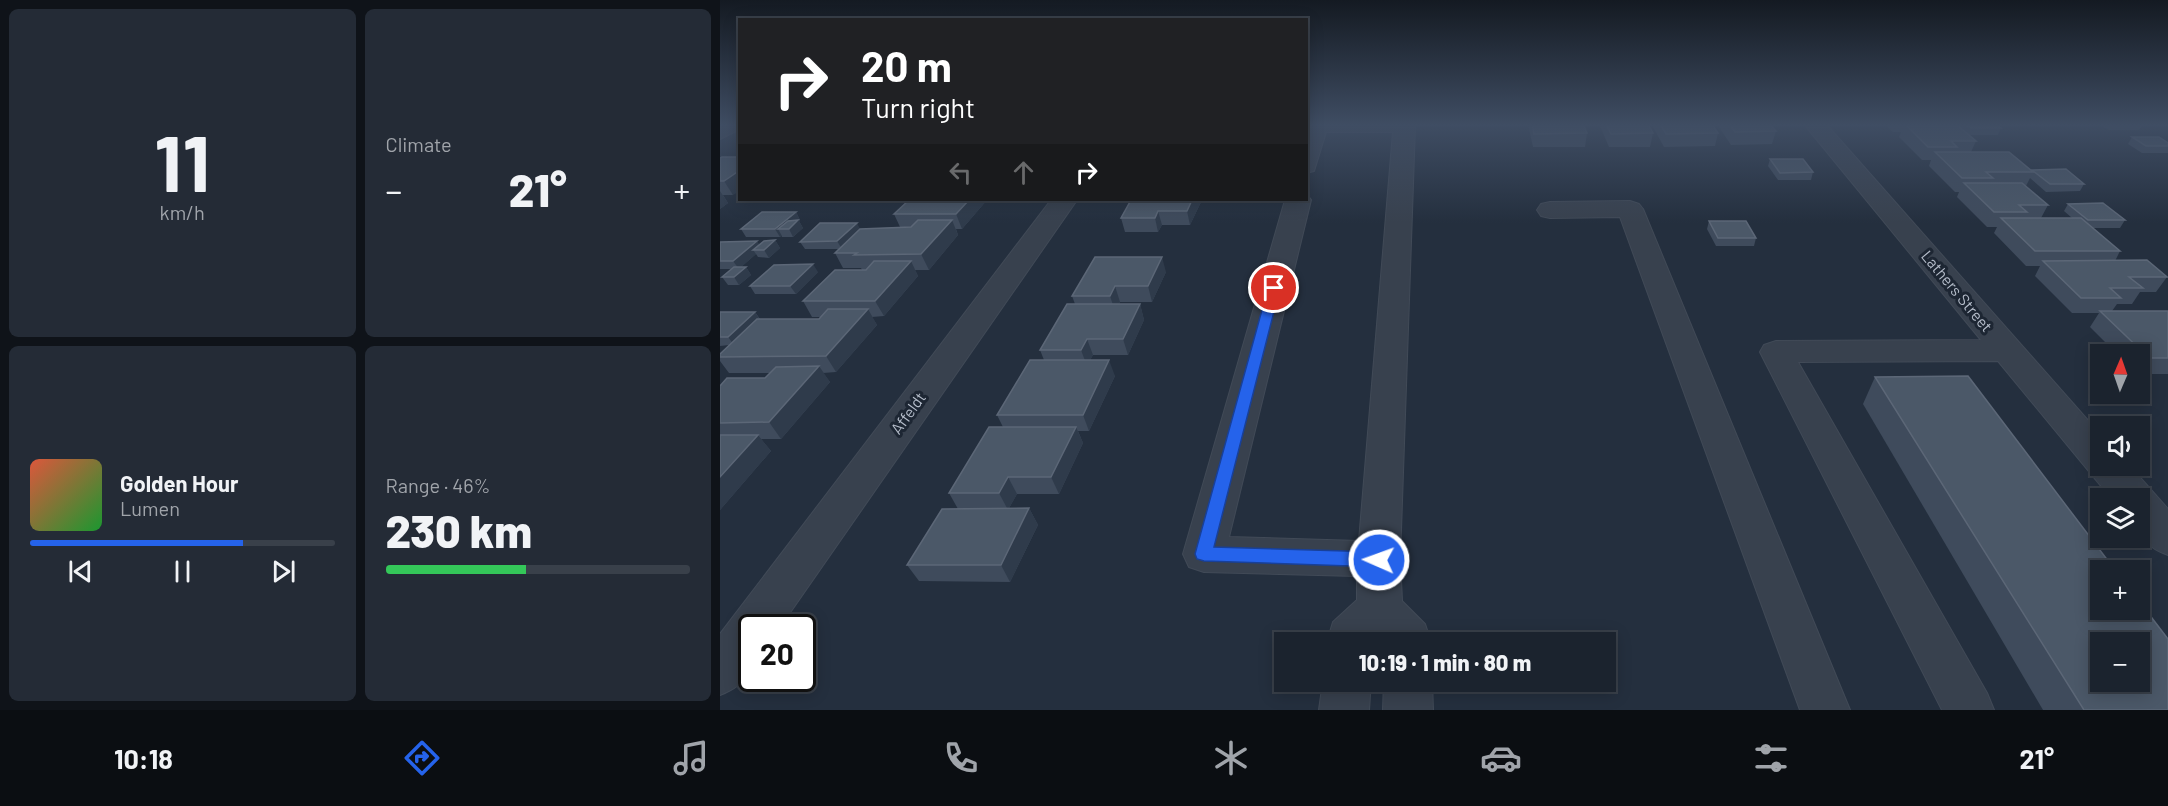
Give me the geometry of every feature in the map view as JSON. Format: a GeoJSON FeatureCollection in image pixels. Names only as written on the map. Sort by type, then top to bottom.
{"type":"FeatureCollection","features":[{"type":"Feature","properties":{"kind":"street"},"geometry":{"type":"LineString","coordinates":[[1402,157],[1379,560],[1380,608],[1402,632]]}},
{"type":"Feature","properties":{"kind":"street","name":"Lathers Street"},"geometry":{"type":"LineString","coordinates":[[1843,157],[2090,447]]}},
{"type":"Feature","properties":{"kind":"street","name":"Affeldt"},"geometry":{"type":"LineString","coordinates":[[762,614],[1063,201]]}},
{"type":"Feature","properties":{"kind":"street"},"geometry":{"type":"LineString","coordinates":[[1298,201],[1204,554],[1379,560]]}},
{"type":"Feature","properties":{"kind":"street"},"geometry":{"type":"LineString","coordinates":[[1550,210],[1630,209],[1825,710]]}},
{"type":"Feature","properties":{"kind":"street"},"geometry":{"type":"LineString","coordinates":[[1969,710],[1776,352],[2007,350]]}},
{"type":"Feature","properties":{"kind":"street"},"geometry":{"type":"LineString","coordinates":[[2115,476],[2126,488]]}},
{"type":"Feature","properties":{"kind":"street"},"geometry":{"type":"LineString","coordinates":[[2150,517],[2168,538]]}},
{"type":"Feature","properties":{"kind":"street"},"geometry":{"type":"LineString","coordinates":[[1355,632],[1380,608]]}},
{"type":"Feature","properties":{"kind":"street","name":"Affeldt"},"geometry":{"type":"LineString","coordinates":[[720,672],[738,647]]}},
{"type":"Feature","properties":{"kind":"street"},"geometry":{"type":"LineString","coordinates":[[1344,710],[1346,692]]}},
{"type":"Feature","properties":{"kind":"street"},"geometry":{"type":"LineString","coordinates":[[1408,692],[1408,710]]}},
{"type":"Feature","properties":{"kind":"building"},"geometry":{"type":"Polygon","coordinates":[[[738,157],[738,171],[724,181],[720,181],[720,158],[738,157]]]}},
{"type":"Feature","properties":{"kind":"building"},"geometry":{"type":"Polygon","coordinates":[[[1940,157],[2015,157],[2033,172],[1986,172],[1993,178],[1962,178],[1940,157]]]}},
{"type":"Feature","properties":{"kind":"building"},"geometry":{"type":"Polygon","coordinates":[[[1770,159],[1803,159],[1813,172],[1780,173],[1770,159]]]}},
{"type":"Feature","properties":{"kind":"building"},"geometry":{"type":"Polygon","coordinates":[[[2066,169],[2084,184],[2050,184],[2032,170],[2066,169]]]}},
{"type":"Feature","properties":{"kind":"building"},"geometry":{"type":"Polygon","coordinates":[[[1964,183],[2022,183],[2048,205],[2019,205],[2027,212],[1994,212],[1964,183]]]}},
{"type":"Feature","properties":{"kind":"building"},"geometry":{"type":"Polygon","coordinates":[[[908,201],[968,201],[956,214],[894,214],[908,201]]]}},
{"type":"Feature","properties":{"kind":"building"},"geometry":{"type":"Polygon","coordinates":[[[1130,201],[1192,201],[1187,211],[1158,211],[1155,218],[1121,218],[1130,201]]]}},
{"type":"Feature","properties":{"kind":"building"},"geometry":{"type":"Polygon","coordinates":[[[2103,203],[2125,220],[2088,220],[2068,204],[2103,203]]]}},
{"type":"Feature","properties":{"kind":"building"},"geometry":{"type":"Polygon","coordinates":[[[762,212],[796,212],[775,229],[741,229],[762,212]]]}},
{"type":"Feature","properties":{"kind":"building"},"geometry":{"type":"Polygon","coordinates":[[[2001,218],[2081,218],[2120,251],[2035,251],[2001,218]]]}},
{"type":"Feature","properties":{"kind":"building"},"geometry":{"type":"Polygon","coordinates":[[[798,220],[789,229],[778,229],[788,221],[798,220]]]}},
{"type":"Feature","properties":{"kind":"building"},"geometry":{"type":"Polygon","coordinates":[[[918,220],[952,220],[921,254],[835,253],[860,229],[911,227],[918,220]]]}},
{"type":"Feature","properties":{"kind":"building"},"geometry":{"type":"Polygon","coordinates":[[[1709,221],[1746,221],[1756,238],[1718,238],[1709,221]]]}},
{"type":"Feature","properties":{"kind":"building"},"geometry":{"type":"Polygon","coordinates":[[[820,223],[857,223],[837,241],[800,242],[820,223]]]}},
{"type":"Feature","properties":{"kind":"building"},"geometry":{"type":"Polygon","coordinates":[[[775,240],[764,250],[753,250],[764,241],[775,240]]]}},
{"type":"Feature","properties":{"kind":"building"},"geometry":{"type":"Polygon","coordinates":[[[757,241],[733,261],[720,261],[720,242],[757,241]]]}},
{"type":"Feature","properties":{"kind":"building"},"geometry":{"type":"Polygon","coordinates":[[[1095,257],[1162,257],[1148,286],[1115,286],[1110,296],[1072,296],[1095,257]]]}},
{"type":"Feature","properties":{"kind":"building"},"geometry":{"type":"Polygon","coordinates":[[[2147,260],[2167,277],[2129,277],[2143,288],[2110,288],[2121,298],[2081,298],[2043,261],[2147,260]]]}},
{"type":"Feature","properties":{"kind":"building"},"geometry":{"type":"Polygon","coordinates":[[[874,261],[911,261],[875,301],[803,301],[835,270],[866,270],[874,261]]]}},
{"type":"Feature","properties":{"kind":"building"},"geometry":{"type":"Polygon","coordinates":[[[813,264],[790,286],[750,286],[774,265],[813,264]]]}},
{"type":"Feature","properties":{"kind":"building"},"geometry":{"type":"Polygon","coordinates":[[[734,267],[746,267],[734,277],[722,277],[734,267]]]}},
{"type":"Feature","properties":{"kind":"building"},"geometry":{"type":"Polygon","coordinates":[[[1067,304],[1140,304],[1123,339],[1087,339],[1081,350],[1040,350],[1067,304]]]}},
{"type":"Feature","properties":{"kind":"building"},"geometry":{"type":"Polygon","coordinates":[[[828,309],[868,309],[826,356],[720,357],[720,354],[757,319],[819,319],[828,309]]]}},
{"type":"Feature","properties":{"kind":"building"},"geometry":{"type":"Polygon","coordinates":[[[2100,311],[2168,311],[2168,358],[2150,358],[2150,344],[2134,344],[2100,311]]]}},
{"type":"Feature","properties":{"kind":"building"},"geometry":{"type":"Polygon","coordinates":[[[720,312],[755,312],[728,337],[720,337],[720,312]]]}},
{"type":"Feature","properties":{"kind":"building"},"geometry":{"type":"Polygon","coordinates":[[[1030,360],[1109,360],[1083,415],[997,415],[1030,360]]]}},
{"type":"Feature","properties":{"kind":"building"},"geometry":{"type":"Polygon","coordinates":[[[819,366],[769,422],[720,423],[720,386],[727,378],[765,378],[776,367],[819,366]]]}},
{"type":"Feature","properties":{"kind":"building"},"geometry":{"type":"Polygon","coordinates":[[[1968,376],[2090,537],[2090,548],[2098,548],[2107,560],[2090,560],[2090,620],[2150,620],[2150,615],[2168,639],[2168,710],[2084,710],[1875,377],[1968,376]]]}},
{"type":"Feature","properties":{"kind":"building"},"geometry":{"type":"Polygon","coordinates":[[[989,427],[1076,427],[1051,477],[1008,477],[999,493],[949,493],[989,427]]]}},
{"type":"Feature","properties":{"kind":"building"},"geometry":{"type":"Polygon","coordinates":[[[720,435],[758,435],[720,477],[720,435]]]}},
{"type":"Feature","properties":{"kind":"building"},"geometry":{"type":"Polygon","coordinates":[[[1029,508],[1001,565],[907,565],[942,509],[1029,508]]]}},
{"type":"Feature","properties":{"kind":"route"},"geometry":{"type":"LineString","coordinates":[[1274,288],[1204,554],[1379,560]]}}]}
